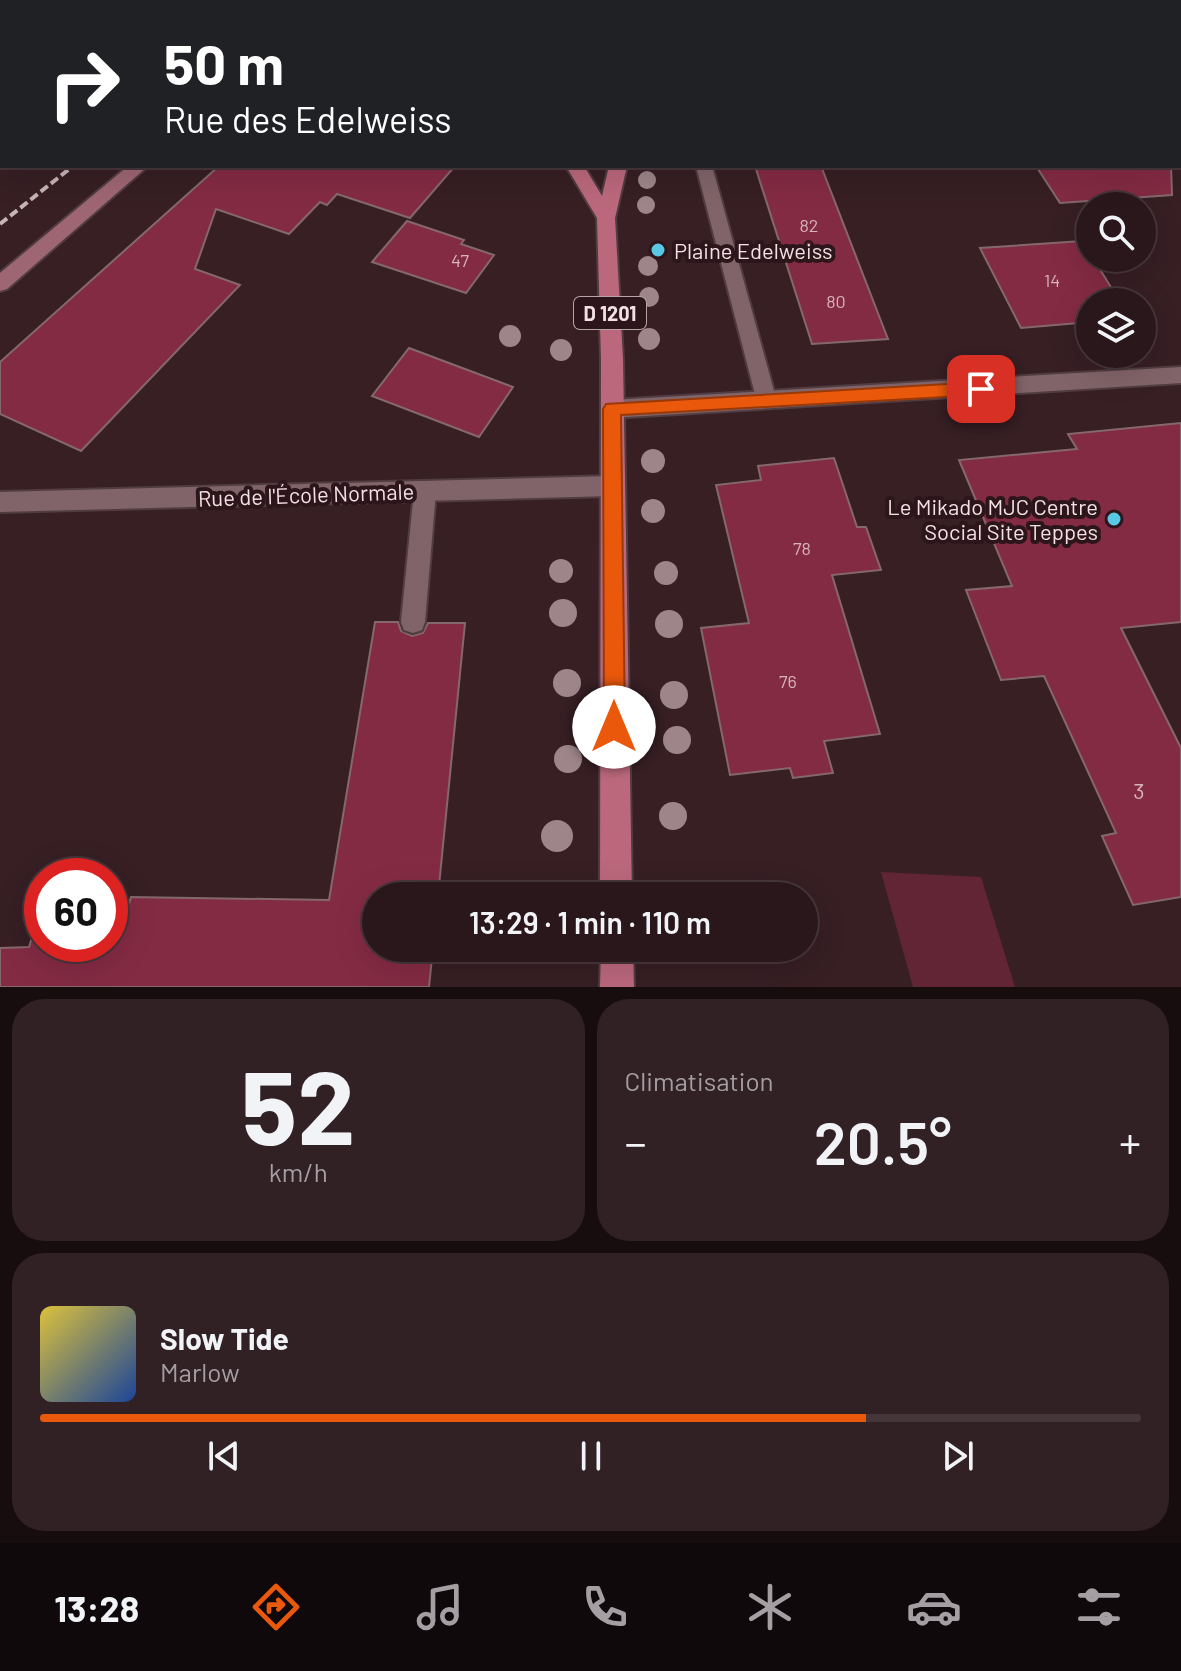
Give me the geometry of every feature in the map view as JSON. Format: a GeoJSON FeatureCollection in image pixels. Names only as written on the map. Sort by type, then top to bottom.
{"type":"FeatureCollection","features":[{"type":"Feature","properties":{"kind":"main road"},"geometry":{"type":"LineString","coordinates":[[0,284],[137,168]]}},
{"type":"Feature","properties":{"kind":"main road"},"geometry":{"type":"LineString","coordinates":[[576,168],[606,218]]}},
{"type":"Feature","properties":{"kind":"main road","name":"D 1201"},"geometry":{"type":"LineString","coordinates":[[616,882],[612,409],[606,218],[618,168]]}},
{"type":"Feature","properties":{"kind":"main road"},"geometry":{"type":"LineString","coordinates":[[617,962],[617,987]]}},
{"type":"Feature","properties":{"kind":"street"},"geometry":{"type":"LineString","coordinates":[[612,409],[1181,375]]}},
{"type":"Feature","properties":{"kind":"street","name":"Rue de l'École Normale"},"geometry":{"type":"LineString","coordinates":[[0,502],[612,486]]}},
{"type":"Feature","properties":{"kind":"lane"},"geometry":{"type":"LineString","coordinates":[[705,168],[767,402]]}},
{"type":"Feature","properties":{"kind":"lane"},"geometry":{"type":"LineString","coordinates":[[413,622],[425,491]]}},
{"type":"Feature","properties":{"kind":"shaded area"},"geometry":{"type":"Polygon","coordinates":[[[881,872],[981,877],[1015,987],[913,987],[881,872]]]}},
{"type":"Feature","properties":{"kind":"building"},"geometry":{"type":"Polygon","coordinates":[[[217,168],[453,168],[410,218],[337,194],[327,205],[320,202],[289,234],[216,209],[195,269],[240,285],[81,451],[0,414],[0,362],[217,168]]]}},
{"type":"Feature","properties":{"kind":"building"},"geometry":{"type":"Polygon","coordinates":[[[756,168],[822,168],[888,339],[812,344],[756,168]]]}},
{"type":"Feature","properties":{"kind":"building"},"geometry":{"type":"Polygon","coordinates":[[[1037,168],[1171,168],[1172,195],[1156,196],[1156,192],[1076,192],[1076,202],[1060,203],[1037,168]]]}},
{"type":"Feature","properties":{"kind":"building"},"geometry":{"type":"Polygon","coordinates":[[[407,221],[464,240],[461,244],[494,255],[466,293],[372,262],[407,221]]]}},
{"type":"Feature","properties":{"kind":"building"},"geometry":{"type":"Polygon","coordinates":[[[1076,241],[1076,272],[1102,272],[1111,288],[1076,288],[1076,323],[1021,328],[980,248],[1076,241]]]}},
{"type":"Feature","properties":{"kind":"building"},"geometry":{"type":"Polygon","coordinates":[[[409,348],[513,387],[479,437],[372,396],[409,348]]]}},
{"type":"Feature","properties":{"kind":"building","name":"Le Mikado MJC Centre Social Site Teppes"},"geometry":{"type":"Polygon","coordinates":[[[1181,423],[1181,622],[1121,628],[1181,748],[1181,897],[1133,905],[1102,836],[1116,833],[1044,676],[1001,680],[966,590],[1012,586],[959,460],[1077,449],[1068,434],[1181,423]]]}},
{"type":"Feature","properties":{"kind":"building"},"geometry":{"type":"Polygon","coordinates":[[[834,458],[857,527],[866,527],[881,570],[832,575],[880,734],[824,741],[833,773],[793,778],[790,768],[730,775],[701,628],[749,623],[716,485],[761,480],[758,466],[834,458]]]}},
{"type":"Feature","properties":{"kind":"building"},"geometry":{"type":"Polygon","coordinates":[[[375,622],[398,622],[401,631],[412,636],[423,633],[428,623],[465,623],[439,882],[362,882],[362,962],[432,962],[429,987],[0,987],[0,948],[24,947],[24,962],[128,962],[128,908],[131,897],[329,900],[375,622]]]}},
{"type":"Feature","properties":{"kind":"railway"},"geometry":{"type":"LineString","coordinates":[[0,224],[70,168]]}},
{"type":"Feature","properties":{"kind":"place","name":"Plaine Edelweiss"},"geometry":{"type":"Point","coordinates":[658,250]}},
{"type":"Feature","properties":{"kind":"place","name":"Le Mikado MJC Centre Social Site Teppes"},"geometry":{"type":"Point","coordinates":[1114,519]}},
{"type":"Feature","properties":{"kind":"route"},"geometry":{"type":"LineString","coordinates":[[614,727],[612,409],[981,389]]}}]}
